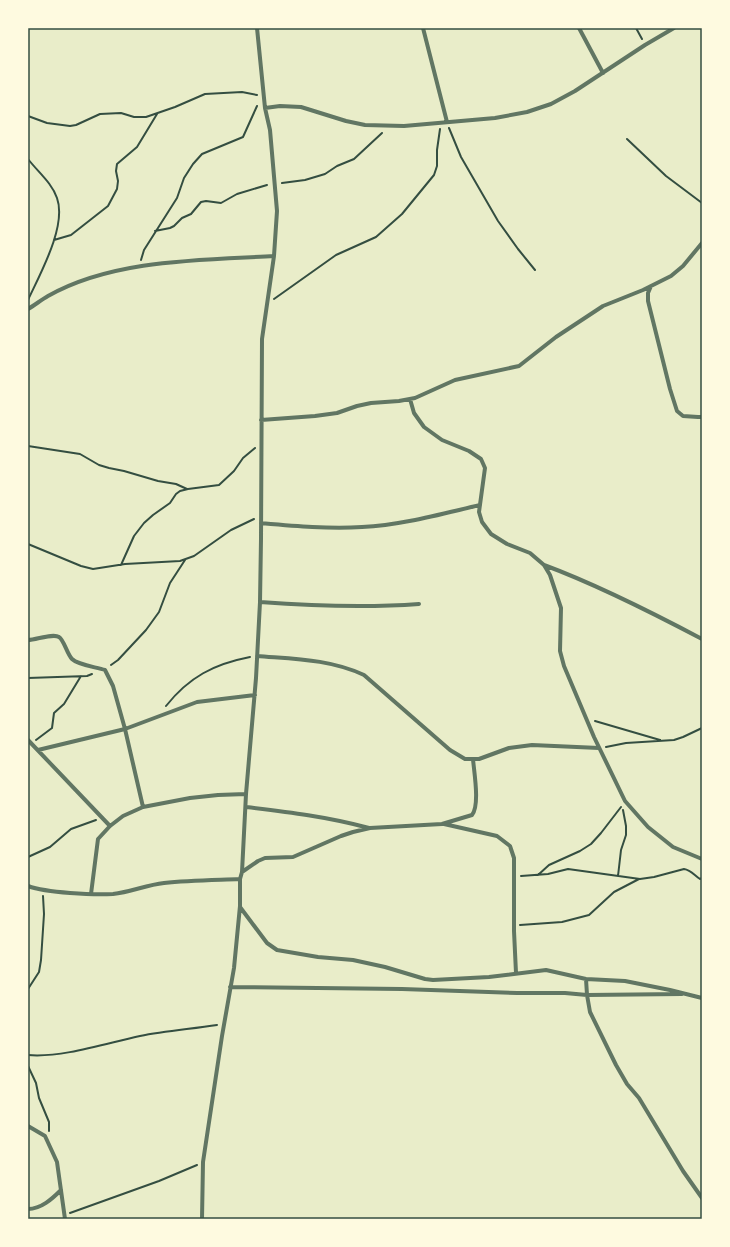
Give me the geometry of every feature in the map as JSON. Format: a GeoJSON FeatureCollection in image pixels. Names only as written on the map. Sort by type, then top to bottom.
{"type":"FeatureCollection","features":[{"type":"Feature","properties":{"kind":"street"},"geometry":{"type":"LineString","coordinates":[[202,1219],[203,1162],[234,968],[240,906],[240,879],[242,872],[246,794],[255,695],[260,602],[262,339],[274,256],[277,211],[270,130],[265,108],[257,28]]}},
{"type":"Feature","properties":{"kind":"street"},"geometry":{"type":"LineString","coordinates":[[423,28],[447,122]]}},
{"type":"Feature","properties":{"kind":"street"},"geometry":{"type":"LineString","coordinates":[[580,28],[603,73]]}},
{"type":"Feature","properties":{"kind":"street"},"geometry":{"type":"LineString","coordinates":[[265,108],[280,106],[301,107],[346,121],[365,125],[393,126],[494,118],[527,112],[551,104],[576,91],[645,45],[674,28]]}},
{"type":"Feature","properties":{"kind":"street"},"geometry":{"type":"LineString","coordinates":[[261,420],[337,413],[371,403],[415,398],[455,380],[520,366],[556,337],[603,306],[671,276],[683,266],[702,243]]}},
{"type":"Feature","properties":{"kind":"street"},"geometry":{"type":"LineString","coordinates":[[28,309],[49,296],[70,286],[105,274],[138,266],[211,259],[274,256]]}},
{"type":"Feature","properties":{"kind":"street"},"geometry":{"type":"LineString","coordinates":[[651,286],[648,293],[648,302],[677,411],[683,416],[702,416]]}},
{"type":"Feature","properties":{"kind":"street"},"geometry":{"type":"LineString","coordinates":[[410,399],[414,412],[424,427],[442,440],[469,451],[481,459],[485,468],[479,512],[482,522],[491,534],[507,544],[530,553],[544,565],[550,575],[561,608],[560,651],[564,666],[599,748],[626,801],[648,827],[673,847],[702,859]]}},
{"type":"Feature","properties":{"kind":"street"},"geometry":{"type":"LineString","coordinates":[[261,523],[317,528],[363,527],[418,519],[480,505]]}},
{"type":"Feature","properties":{"kind":"street"},"geometry":{"type":"LineString","coordinates":[[544,565],[631,603],[702,639]]}},
{"type":"Feature","properties":{"kind":"street"},"geometry":{"type":"LineString","coordinates":[[260,602],[301,605],[383,606],[419,604]]}},
{"type":"Feature","properties":{"kind":"street"},"geometry":{"type":"LineString","coordinates":[[28,640],[59,636],[73,660],[78,663],[105,670],[114,686],[143,807]]}},
{"type":"Feature","properties":{"kind":"street"},"geometry":{"type":"LineString","coordinates":[[257,656],[318,661],[349,668],[364,674],[450,750],[464,759],[479,759],[509,748],[532,745],[599,748]]}},
{"type":"Feature","properties":{"kind":"street"},"geometry":{"type":"LineString","coordinates":[[38,750],[125,729],[197,702],[255,695]]}},
{"type":"Feature","properties":{"kind":"street"},"geometry":{"type":"LineString","coordinates":[[28,740],[110,826]]}},
{"type":"Feature","properties":{"kind":"street"},"geometry":{"type":"LineString","coordinates":[[242,872],[265,858],[293,857],[341,836],[370,828],[442,824],[472,815],[475,811],[473,759]]}},
{"type":"Feature","properties":{"kind":"street"},"geometry":{"type":"LineString","coordinates":[[91,894],[98,839],[110,826],[123,816],[143,807],[197,797],[246,794]]}},
{"type":"Feature","properties":{"kind":"street"},"geometry":{"type":"LineString","coordinates":[[246,807],[312,815],[345,821],[370,828]]}},
{"type":"Feature","properties":{"kind":"street"},"geometry":{"type":"LineString","coordinates":[[442,824],[497,836],[510,846],[514,858],[516,973]]}},
{"type":"Feature","properties":{"kind":"street"},"geometry":{"type":"LineString","coordinates":[[28,886],[42,889],[91,894],[113,894],[148,885],[240,879]]}},
{"type":"Feature","properties":{"kind":"street"},"geometry":{"type":"LineString","coordinates":[[240,906],[267,942],[277,950],[318,957],[353,960],[386,967],[433,980],[489,977],[546,970],[586,979],[625,981],[702,998]]}},
{"type":"Feature","properties":{"kind":"street"},"geometry":{"type":"LineString","coordinates":[[586,979],[590,1012],[623,1078],[639,1098],[683,1171],[702,1198]]}},
{"type":"Feature","properties":{"kind":"street"},"geometry":{"type":"LineString","coordinates":[[230,987],[402,989],[587,995],[687,994]]}},
{"type":"Feature","properties":{"kind":"street"},"geometry":{"type":"LineString","coordinates":[[28,1126],[45,1136],[57,1162],[64,1217]]}},
{"type":"Feature","properties":{"kind":"street"},"geometry":{"type":"LineString","coordinates":[[28,1209],[39,1207],[51,1200],[61,1190]]}},
{"type":"Feature","properties":{"kind":"path"},"geometry":{"type":"LineString","coordinates":[[636,28],[645,45]]}},
{"type":"Feature","properties":{"kind":"path"},"geometry":{"type":"LineString","coordinates":[[28,116],[47,123],[70,126],[76,125],[100,114],[120,113],[134,117],[146,117],[205,94],[242,92],[262,96],[264,90]]}},
{"type":"Feature","properties":{"kind":"path"},"geometry":{"type":"LineString","coordinates":[[138,266],[144,250],[176,198],[184,178],[193,164],[202,154],[243,137],[258,102]]}},
{"type":"Feature","properties":{"kind":"path"},"geometry":{"type":"LineString","coordinates":[[54,240],[71,235],[108,206],[117,189],[117,164],[137,147],[158,113]]}},
{"type":"Feature","properties":{"kind":"path"},"geometry":{"type":"LineString","coordinates":[[267,305],[336,255],[376,237],[402,214],[434,175],[437,166],[437,150],[441,122]]}},
{"type":"Feature","properties":{"kind":"path"},"geometry":{"type":"LineString","coordinates":[[447,122],[461,157],[498,221],[535,270]]}},
{"type":"Feature","properties":{"kind":"path"},"geometry":{"type":"LineString","coordinates":[[155,231],[174,226],[182,218],[191,214],[201,202],[206,201],[221,203],[237,194],[260,186],[274,183],[291,183],[325,174],[337,166],[354,158],[379,134],[393,126]]}},
{"type":"Feature","properties":{"kind":"path"},"geometry":{"type":"LineString","coordinates":[[627,139],[666,176],[702,203]]}},
{"type":"Feature","properties":{"kind":"path"},"geometry":{"type":"LineString","coordinates":[[28,160],[51,186],[57,198],[59,208],[57,232],[28,300]]}},
{"type":"Feature","properties":{"kind":"path"},"geometry":{"type":"LineString","coordinates":[[121,565],[132,540],[144,523],[153,515],[170,503],[180,492],[188,489],[219,485],[234,471],[243,458],[261,441]]}},
{"type":"Feature","properties":{"kind":"path"},"geometry":{"type":"LineString","coordinates":[[28,446],[80,454],[99,465],[158,481],[176,484],[188,489]]}},
{"type":"Feature","properties":{"kind":"path"},"geometry":{"type":"LineString","coordinates":[[28,544],[81,566],[93,569],[121,565],[180,561],[205,548],[231,530],[261,514]]}},
{"type":"Feature","properties":{"kind":"path"},"geometry":{"type":"LineString","coordinates":[[28,678],[87,676],[105,670],[118,660],[146,630],[159,612],[170,583],[186,558]]}},
{"type":"Feature","properties":{"kind":"path"},"geometry":{"type":"LineString","coordinates":[[166,706],[188,683],[210,668],[227,662],[257,656]]}},
{"type":"Feature","properties":{"kind":"path"},"geometry":{"type":"LineString","coordinates":[[32,744],[52,728],[54,713],[62,707],[67,700],[80,676]]}},
{"type":"Feature","properties":{"kind":"path"},"geometry":{"type":"LineString","coordinates":[[585,716],[604,724],[663,740]]}},
{"type":"Feature","properties":{"kind":"path"},"geometry":{"type":"LineString","coordinates":[[599,748],[626,743],[683,737],[702,728]]}},
{"type":"Feature","properties":{"kind":"path"},"geometry":{"type":"LineString","coordinates":[[537,875],[549,866],[591,844],[623,805],[626,835],[621,850],[618,876]]}},
{"type":"Feature","properties":{"kind":"path"},"geometry":{"type":"LineString","coordinates":[[28,858],[50,847],[71,829],[103,818]]}},
{"type":"Feature","properties":{"kind":"path"},"geometry":{"type":"LineString","coordinates":[[514,877],[548,874],[568,869],[640,879],[684,869],[689,870],[700,879],[702,878]]}},
{"type":"Feature","properties":{"kind":"path"},"geometry":{"type":"LineString","coordinates":[[514,925],[562,922],[589,914],[614,892],[640,879]]}},
{"type":"Feature","properties":{"kind":"path"},"geometry":{"type":"LineString","coordinates":[[28,989],[39,972],[41,960],[44,914],[42,889]]}},
{"type":"Feature","properties":{"kind":"path"},"geometry":{"type":"LineString","coordinates":[[28,1055],[64,1053],[142,1036],[224,1024]]}},
{"type":"Feature","properties":{"kind":"path"},"geometry":{"type":"LineString","coordinates":[[28,1066],[36,1083],[39,1098],[49,1122],[49,1133],[45,1136]]}},
{"type":"Feature","properties":{"kind":"path"},"geometry":{"type":"LineString","coordinates":[[64,1217],[159,1181],[203,1162]]}}]}
